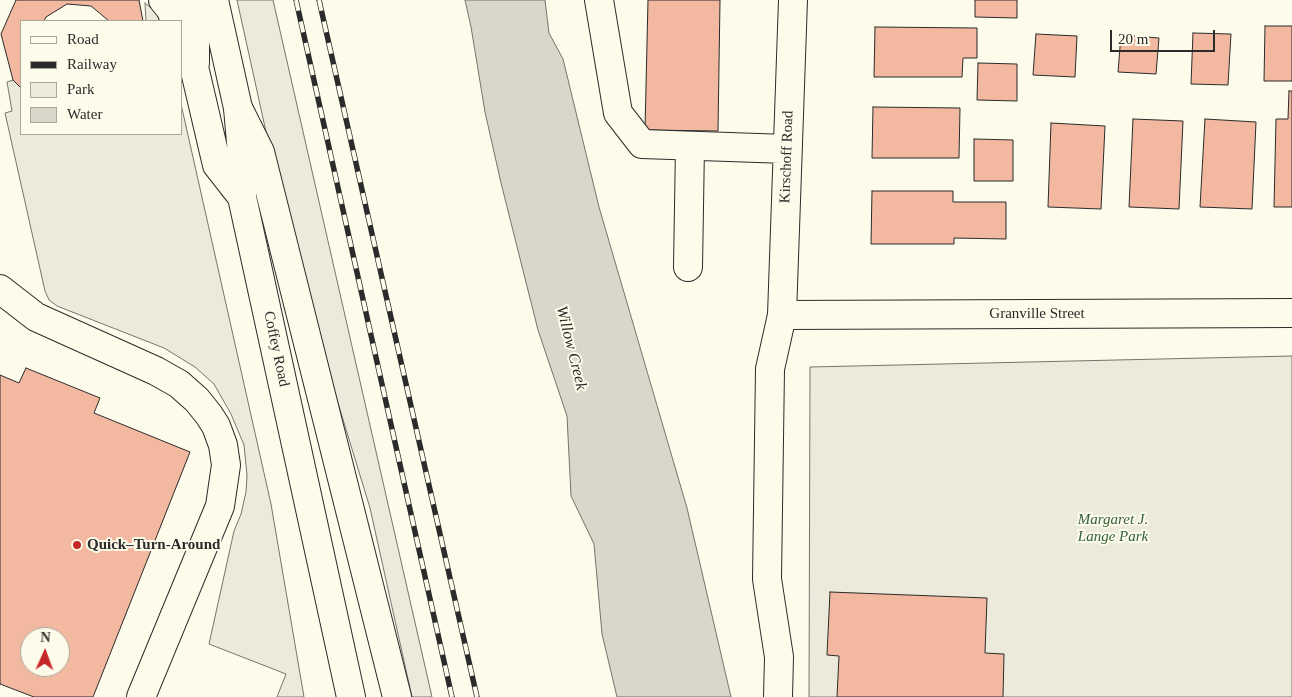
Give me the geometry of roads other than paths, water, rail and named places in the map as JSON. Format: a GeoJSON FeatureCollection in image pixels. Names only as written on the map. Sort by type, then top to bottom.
{"type":"FeatureCollection","features":[{"type":"Feature","properties":{"kind":"street"},"geometry":{"type":"LineString","coordinates":[[163,0],[171,10],[175,20]]}},
{"type":"Feature","properties":{"kind":"street"},"geometry":{"type":"LineString","coordinates":[[189,0],[196,31],[195,71]]}},
{"type":"Feature","properties":{"kind":"street","name":"Coffey Road"},"geometry":{"type":"LineString","coordinates":[[214,0],[238,108],[242,154],[242,196],[351,697]]}},
{"type":"Feature","properties":{"kind":"street"},"geometry":{"type":"LineString","coordinates":[[599,0],[618,114],[642,144],[787,149]]}},
{"type":"Feature","properties":{"kind":"street","name":"Kirschoff Road"},"geometry":{"type":"LineString","coordinates":[[778,697],[779,657],[767,579],[770,369],[782,314],[793,0]]}},
{"type":"Feature","properties":{"kind":"street"},"geometry":{"type":"LineString","coordinates":[[182,41],[195,71],[217,165],[242,196]]}},
{"type":"Feature","properties":{"kind":"street"},"geometry":{"type":"LineString","coordinates":[[238,108],[260,152],[397,697]]}},
{"type":"Feature","properties":{"kind":"street"},"geometry":{"type":"LineString","coordinates":[[688,267],[690,146]]}},
{"type":"Feature","properties":{"kind":"street"},"geometry":{"type":"LineString","coordinates":[[0,289],[36,317],[156,371],[179,384],[198,400],[209,415],[216,426],[223,445],[226,465],[220,506],[140,697]]}},
{"type":"Feature","properties":{"kind":"street","name":"Granville Street"},"geometry":{"type":"LineString","coordinates":[[782,314],[1292,314]]}},
{"type":"Feature","properties":{"kind":"water","name":"Willow Creek"},"geometry":{"type":"Polygon","coordinates":[[[465,0],[545,0],[549,33],[563,59],[599,207],[687,508],[731,697],[617,697],[602,634],[594,544],[571,496],[567,416],[538,330],[501,183],[485,112],[465,0]]]}},
{"type":"Feature","properties":{"kind":"railway"},"geometry":{"type":"LineString","coordinates":[[296,0],[452,697]]}},
{"type":"Feature","properties":{"kind":"railway"},"geometry":{"type":"LineString","coordinates":[[319,0],[477,697]]}},
{"type":"Feature","properties":{"kind":"place","name":"Quick–Turn-Around"},"geometry":{"type":"Point","coordinates":[77,545]}},
{"type":"Feature","properties":{"kind":"park label","name":"Margaret J. Lange Park"},"geometry":{"type":"Point","coordinates":[1113,528]}}]}
